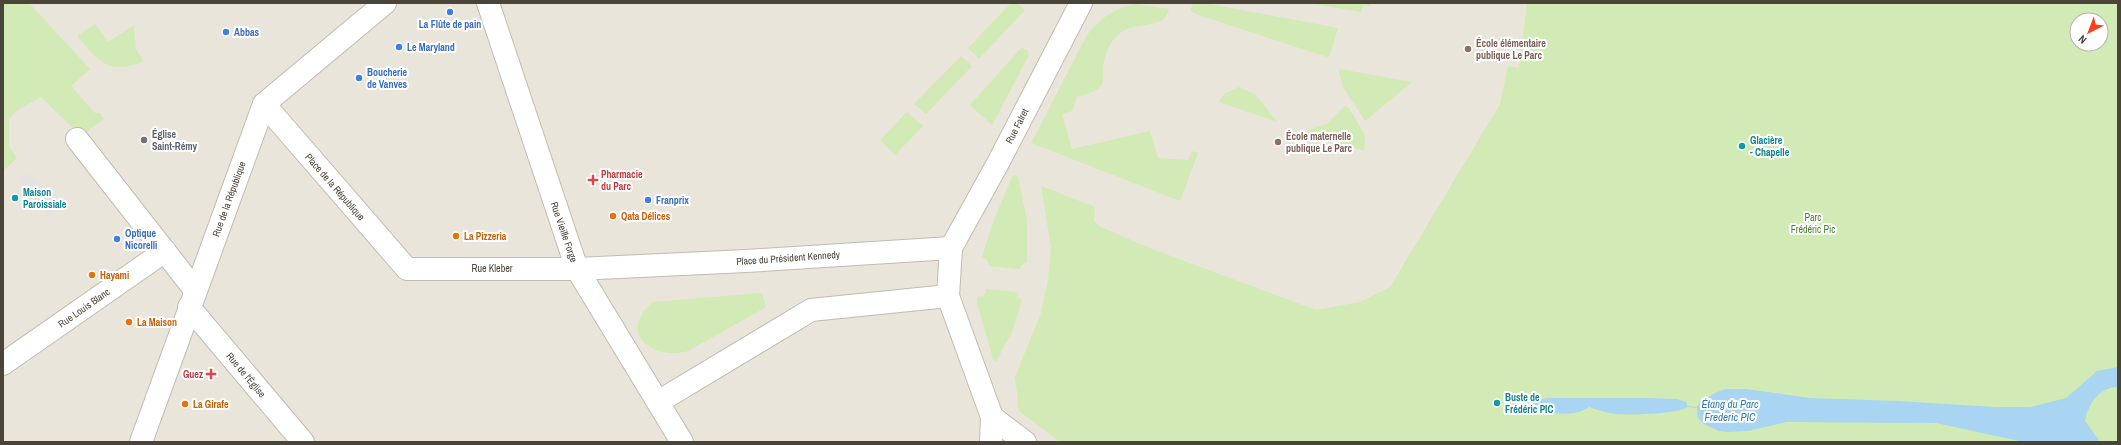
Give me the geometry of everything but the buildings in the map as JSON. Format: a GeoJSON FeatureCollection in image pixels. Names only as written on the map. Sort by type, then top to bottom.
{"type":"FeatureCollection","features":[{"type":"Feature","properties":{"kind":"street","name":"Rue de la République"},"geometry":{"type":"LineString","coordinates":[[141,442],[192,298],[264,104],[385,3]]}},
{"type":"Feature","properties":{"kind":"street","name":"Rue Vieille Forge"},"geometry":{"type":"LineString","coordinates":[[488,3],[577,269],[682,442]]}},
{"type":"Feature","properties":{"kind":"street","name":"Rue Falret"},"geometry":{"type":"LineString","coordinates":[[950,248],[998,163],[1081,3]]}},
{"type":"Feature","properties":{"kind":"street","name":"Place de la République"},"geometry":{"type":"LineString","coordinates":[[264,104],[407,269]]}},
{"type":"Feature","properties":{"kind":"street"},"geometry":{"type":"LineString","coordinates":[[77,139],[165,251],[192,298]]}},
{"type":"Feature","properties":{"kind":"street","name":"Place du Président Kennedy"},"geometry":{"type":"LineString","coordinates":[[577,269],[746,261],[950,248]]}},
{"type":"Feature","properties":{"kind":"street"},"geometry":{"type":"LineString","coordinates":[[950,248],[948,296],[992,417],[991,442]]}},
{"type":"Feature","properties":{"kind":"street","name":"Rue Louis Blanc"},"geometry":{"type":"LineString","coordinates":[[3,364],[165,251]]}},
{"type":"Feature","properties":{"kind":"street","name":"Rue Kleber"},"geometry":{"type":"LineString","coordinates":[[407,269],[577,269]]}},
{"type":"Feature","properties":{"kind":"street"},"geometry":{"type":"LineString","coordinates":[[658,402],[811,310],[948,296]]}},
{"type":"Feature","properties":{"kind":"street","name":"Rue de l'Église"},"geometry":{"type":"LineString","coordinates":[[192,298],[303,442]]}},
{"type":"Feature","properties":{"kind":"street"},"geometry":{"type":"LineString","coordinates":[[992,417],[1025,442]]}},
{"type":"Feature","properties":{"kind":"shaded area"},"geometry":{"type":"Polygon","coordinates":[[[3,3],[2118,3],[2118,442],[3,442],[3,3]]]}},
{"type":"Feature","properties":{"kind":"shaded area"},"geometry":{"type":"Polygon","coordinates":[[[29,171],[60,207],[49,216],[18,179],[29,171]]]}},
{"type":"Feature","properties":{"kind":"green space"},"geometry":{"type":"Polygon","coordinates":[[[3,3],[29,3],[90,69],[71,86],[95,113],[100,113],[104,119],[81,136],[41,97],[16,111],[9,119],[9,146],[17,158],[3,171],[3,3]]]}},
{"type":"Feature","properties":{"kind":"green space"},"geometry":{"type":"Polygon","coordinates":[[[1011,3],[1017,3],[1025,10],[979,59],[968,48],[1011,3]]]}},
{"type":"Feature","properties":{"kind":"green space"},"geometry":{"type":"Polygon","coordinates":[[[1194,3],[1204,3],[1338,28],[1330,55],[1327,57],[1201,16],[1192,12],[1190,9],[1194,3]]]}},
{"type":"Feature","properties":{"kind":"green space"},"geometry":{"type":"Polygon","coordinates":[[[1309,3],[1370,3],[1370,6],[1363,5],[1361,12],[1309,3]]]}},
{"type":"Feature","properties":{"kind":"green space","name":"Parc Frédéric Pic"},"geometry":{"type":"Polygon","coordinates":[[[1527,3],[2118,3],[2118,442],[1060,442],[1019,411],[1015,377],[1041,313],[1048,280],[1051,247],[1041,186],[1095,207],[1094,221],[1101,227],[1152,249],[1316,310],[1360,302],[1390,287],[1500,104],[1508,66],[1519,68],[1527,3]]]}},
{"type":"Feature","properties":{"kind":"green space"},"geometry":{"type":"Polygon","coordinates":[[[1135,4],[1169,9],[1166,16],[1161,21],[1133,27],[1118,35],[1112,42],[1104,59],[1103,81],[1101,86],[1097,90],[1077,97],[1072,111],[1062,114],[1072,149],[1150,131],[1158,158],[1188,160],[1192,151],[1198,153],[1180,201],[1031,143],[1091,30],[1108,15],[1135,4]]]}},
{"type":"Feature","properties":{"kind":"green space"},"geometry":{"type":"Polygon","coordinates":[[[95,24],[108,42],[134,25],[136,50],[144,61],[122,67],[105,64],[98,59],[77,36],[95,24]]]}},
{"type":"Feature","properties":{"kind":"green space"},"geometry":{"type":"Polygon","coordinates":[[[1021,48],[1027,49],[1029,55],[992,125],[970,105],[1021,48]]]}},
{"type":"Feature","properties":{"kind":"green space"},"geometry":{"type":"Polygon","coordinates":[[[961,56],[972,66],[926,114],[914,104],[961,56]]]}},
{"type":"Feature","properties":{"kind":"green space"},"geometry":{"type":"Polygon","coordinates":[[[1340,69],[1412,82],[1365,121],[1343,87],[1339,72],[1340,69]]]}},
{"type":"Feature","properties":{"kind":"green space"},"geometry":{"type":"Polygon","coordinates":[[[1239,87],[1255,94],[1277,122],[1219,102],[1224,94],[1239,87]]]}},
{"type":"Feature","properties":{"kind":"green space"},"geometry":{"type":"Polygon","coordinates":[[[1345,106],[1349,108],[1365,135],[1364,151],[1306,131],[1328,123],[1345,106]]]}},
{"type":"Feature","properties":{"kind":"green space"},"geometry":{"type":"Polygon","coordinates":[[[907,112],[923,126],[895,155],[880,140],[907,112]]]}},
{"type":"Feature","properties":{"kind":"green space"},"geometry":{"type":"Polygon","coordinates":[[[1016,175],[1018,177],[1027,220],[1027,262],[1019,269],[989,266],[987,260],[982,258],[985,247],[1004,196],[1013,176],[1016,175]]]}},
{"type":"Feature","properties":{"kind":"green space"},"geometry":{"type":"Polygon","coordinates":[[[986,289],[1016,292],[1018,298],[1022,300],[1012,332],[996,362],[993,359],[977,303],[977,297],[984,296],[986,289]]]}},
{"type":"Feature","properties":{"kind":"green space"},"geometry":{"type":"Polygon","coordinates":[[[762,293],[766,307],[688,351],[675,353],[663,352],[652,348],[644,342],[639,334],[638,324],[642,313],[653,302],[762,293]]]}},
{"type":"Feature","properties":{"kind":"water","name":"Étang du Parc Frederic PIC"},"geometry":{"type":"Polygon","coordinates":[[[2118,367],[2118,387],[2105,390],[2100,393],[2092,403],[2086,415],[2085,421],[2100,442],[2024,442],[1936,423],[1787,422],[1748,431],[1728,432],[1719,431],[1704,424],[1698,418],[1697,408],[1687,407],[1675,411],[1653,414],[1616,414],[1589,407],[1579,412],[1561,414],[1544,412],[1532,407],[1533,401],[1548,398],[1648,398],[1677,399],[1686,402],[1687,406],[1697,407],[1701,401],[1715,393],[1726,389],[1746,389],[1810,398],[1897,401],[1995,407],[2031,407],[2066,398],[2097,371],[2118,367]]]}},
{"type":"Feature","properties":{"kind":"place","name":"La Flûte de pain"},"geometry":{"type":"Point","coordinates":[450,12]}},
{"type":"Feature","properties":{"kind":"place","name":"Abbas"},"geometry":{"type":"Point","coordinates":[226,32]}},
{"type":"Feature","properties":{"kind":"place","name":"Le Maryland"},"geometry":{"type":"Point","coordinates":[399,47]}},
{"type":"Feature","properties":{"kind":"place","name":"École élémentaire publique Le Parc"},"geometry":{"type":"Point","coordinates":[1468,49]}},
{"type":"Feature","properties":{"kind":"place","name":"Boucherie de Vanves"},"geometry":{"type":"Point","coordinates":[359,78]}},
{"type":"Feature","properties":{"kind":"place","name":"Église Saint-Rémy"},"geometry":{"type":"Point","coordinates":[144,140]}},
{"type":"Feature","properties":{"kind":"place","name":"École maternelle publique Le Parc"},"geometry":{"type":"Point","coordinates":[1278,142]}},
{"type":"Feature","properties":{"kind":"place","name":"Glacière - Chapelle"},"geometry":{"type":"Point","coordinates":[1742,146]}},
{"type":"Feature","properties":{"kind":"place","name":"Pharmacie du Parc"},"geometry":{"type":"Point","coordinates":[593,180]}},
{"type":"Feature","properties":{"kind":"place","name":"Maison Paroissiale"},"geometry":{"type":"Point","coordinates":[15,198]}},
{"type":"Feature","properties":{"kind":"place","name":"Franprix"},"geometry":{"type":"Point","coordinates":[648,200]}},
{"type":"Feature","properties":{"kind":"place","name":"Qata Délices"},"geometry":{"type":"Point","coordinates":[613,216]}},
{"type":"Feature","properties":{"kind":"place","name":"La Pizzeria"},"geometry":{"type":"Point","coordinates":[456,236]}},
{"type":"Feature","properties":{"kind":"place","name":"Optique Nicorelli"},"geometry":{"type":"Point","coordinates":[117,239]}},
{"type":"Feature","properties":{"kind":"place","name":"Hayami"},"geometry":{"type":"Point","coordinates":[92,275]}},
{"type":"Feature","properties":{"kind":"place","name":"La Maison"},"geometry":{"type":"Point","coordinates":[129,322]}},
{"type":"Feature","properties":{"kind":"place","name":"Guez"},"geometry":{"type":"Point","coordinates":[211,374]}},
{"type":"Feature","properties":{"kind":"place","name":"Buste de Frédéric PIC"},"geometry":{"type":"Point","coordinates":[1497,403]}},
{"type":"Feature","properties":{"kind":"place","name":"La Girafe"},"geometry":{"type":"Point","coordinates":[185,404]}}]}
